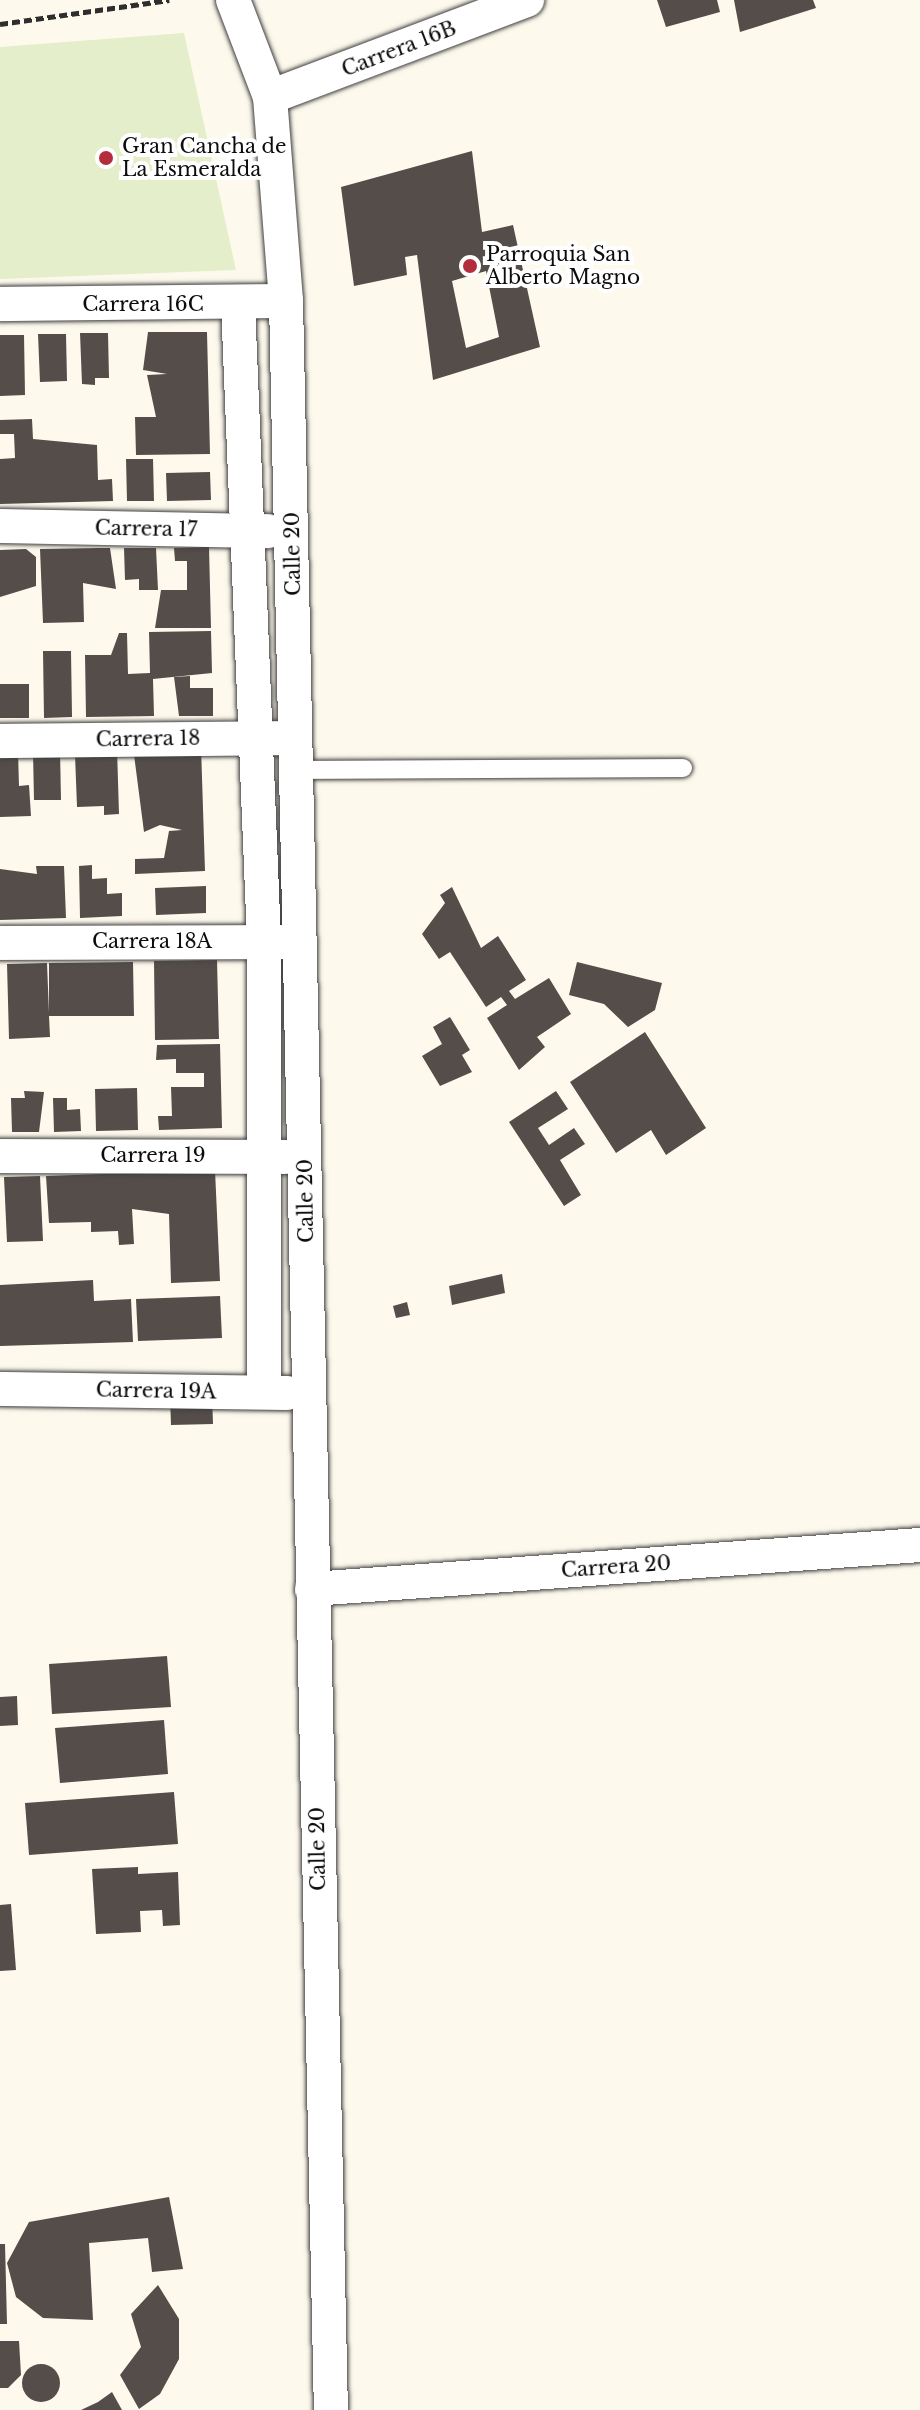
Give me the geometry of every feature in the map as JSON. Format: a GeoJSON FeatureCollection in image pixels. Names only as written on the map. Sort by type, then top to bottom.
{"type":"FeatureCollection","features":[{"type":"Feature","properties":{"kind":"street","name":"Calle 20"},"geometry":{"type":"LineString","coordinates":[[233,0],[270,97],[286,301],[296,754],[305,943],[312,1589],[331,2410]]}},
{"type":"Feature","properties":{"kind":"street","name":"Carrera 16B"},"geometry":{"type":"LineString","coordinates":[[270,97],[527,0]]}},
{"type":"Feature","properties":{"kind":"street","name":"Carrera 16C"},"geometry":{"type":"LineString","coordinates":[[0,304],[238,304],[286,301]]}},
{"type":"Feature","properties":{"kind":"street"},"geometry":{"type":"LineString","coordinates":[[238,304],[264,941],[264,1392]]}},
{"type":"Feature","properties":{"kind":"street","name":"Carrera 17"},"geometry":{"type":"LineString","coordinates":[[0,526],[293,531]]}},
{"type":"Feature","properties":{"kind":"street","name":"Carrera 18"},"geometry":{"type":"LineString","coordinates":[[0,741],[255,737],[296,754]]}},
{"type":"Feature","properties":{"kind":"street","name":"Carrera 18A"},"geometry":{"type":"LineString","coordinates":[[0,943],[305,943]]}},
{"type":"Feature","properties":{"kind":"street","name":"Carrera 19"},"geometry":{"type":"LineString","coordinates":[[0,1156],[265,1155],[305,1159]]}},
{"type":"Feature","properties":{"kind":"street","name":"Carrera 19A"},"geometry":{"type":"LineString","coordinates":[[0,1389],[311,1395]]}},
{"type":"Feature","properties":{"kind":"street","name":"Carrera 20"},"geometry":{"type":"LineString","coordinates":[[312,1589],[920,1545]]}},
{"type":"Feature","properties":{"kind":"lane"},"geometry":{"type":"LineString","coordinates":[[296,754],[683,768]]}},
{"type":"Feature","properties":{"kind":"path"},"geometry":{"type":"LineString","coordinates":[[0,24],[169,0]]}},
{"type":"Feature","properties":{"kind":"green space","name":"Gran Cancha de La Esmeralda"},"geometry":{"type":"Polygon","coordinates":[[[184,33],[236,270],[0,279],[0,47],[184,33]]]}},
{"type":"Feature","properties":{"kind":"building"},"geometry":{"type":"Polygon","coordinates":[[[657,0],[717,0],[720,12],[666,27],[657,0]]]}},
{"type":"Feature","properties":{"kind":"building"},"geometry":{"type":"Polygon","coordinates":[[[734,0],[813,0],[816,8],[740,32],[734,0]]]}},
{"type":"Feature","properties":{"kind":"building","name":"Parroquia San Alberto Magno"},"geometry":{"type":"Polygon","coordinates":[[[472,151],[482,232],[513,225],[540,347],[433,380],[417,255],[405,257],[407,275],[354,286],[341,187],[472,151]],[[486,271],[452,281],[466,348],[499,337],[486,271]]]}},
{"type":"Feature","properties":{"kind":"building"},"geometry":{"type":"Polygon","coordinates":[[[148,332],[207,332],[210,454],[136,455],[135,417],[156,417],[147,375],[167,374],[143,370],[148,332]]]}},
{"type":"Feature","properties":{"kind":"building"},"geometry":{"type":"Polygon","coordinates":[[[80,333],[108,333],[109,378],[95,378],[95,385],[82,384],[80,333]]]}},
{"type":"Feature","properties":{"kind":"building"},"geometry":{"type":"Polygon","coordinates":[[[38,334],[66,334],[67,381],[40,382],[38,334]]]}},
{"type":"Feature","properties":{"kind":"building"},"geometry":{"type":"Polygon","coordinates":[[[0,335],[24,335],[25,395],[0,396],[0,335]]]}},
{"type":"Feature","properties":{"kind":"building"},"geometry":{"type":"Polygon","coordinates":[[[32,419],[33,439],[97,445],[98,480],[112,479],[113,501],[0,504],[0,459],[15,458],[14,434],[0,434],[0,420],[32,419]]]}},
{"type":"Feature","properties":{"kind":"building"},"geometry":{"type":"Polygon","coordinates":[[[126,459],[153,459],[154,501],[127,501],[126,459]]]}},
{"type":"Feature","properties":{"kind":"building"},"geometry":{"type":"Polygon","coordinates":[[[210,472],[211,500],[167,501],[166,473],[210,472]]]}},
{"type":"Feature","properties":{"kind":"building"},"geometry":{"type":"Polygon","coordinates":[[[209,547],[211,628],[155,628],[161,590],[187,590],[187,561],[175,561],[174,548],[209,547]]]}},
{"type":"Feature","properties":{"kind":"building"},"geometry":{"type":"Polygon","coordinates":[[[110,548],[116,589],[83,583],[84,622],[43,623],[40,549],[110,548]]]}},
{"type":"Feature","properties":{"kind":"building"},"geometry":{"type":"Polygon","coordinates":[[[124,548],[156,548],[158,590],[139,590],[139,579],[125,580],[124,548]]]}},
{"type":"Feature","properties":{"kind":"building"},"geometry":{"type":"Polygon","coordinates":[[[26,549],[36,557],[36,586],[0,597],[0,550],[26,549]]]}},
{"type":"Feature","properties":{"kind":"building"},"geometry":{"type":"Polygon","coordinates":[[[211,631],[212,673],[153,679],[154,716],[86,717],[85,655],[111,655],[119,633],[127,633],[128,674],[150,673],[149,632],[211,631]]]}},
{"type":"Feature","properties":{"kind":"building"},"geometry":{"type":"Polygon","coordinates":[[[43,651],[71,651],[72,717],[44,718],[43,651]]]}},
{"type":"Feature","properties":{"kind":"building"},"geometry":{"type":"Polygon","coordinates":[[[190,676],[190,688],[213,688],[213,716],[179,716],[174,677],[190,676]]]}},
{"type":"Feature","properties":{"kind":"building"},"geometry":{"type":"Polygon","coordinates":[[[0,684],[29,684],[29,718],[0,718],[0,684]]]}},
{"type":"Feature","properties":{"kind":"building"},"geometry":{"type":"Polygon","coordinates":[[[201,746],[205,871],[135,874],[135,859],[164,858],[169,831],[182,830],[160,825],[144,832],[133,747],[201,746]]]}},
{"type":"Feature","properties":{"kind":"building"},"geometry":{"type":"Polygon","coordinates":[[[117,748],[119,814],[104,815],[104,806],[77,807],[75,755],[117,748]]]}},
{"type":"Feature","properties":{"kind":"building"},"geometry":{"type":"Polygon","coordinates":[[[60,750],[61,800],[34,800],[33,751],[60,750]]]}},
{"type":"Feature","properties":{"kind":"building"},"geometry":{"type":"Polygon","coordinates":[[[18,751],[19,786],[29,785],[31,816],[0,817],[0,752],[18,751]]]}},
{"type":"Feature","properties":{"kind":"building"},"geometry":{"type":"Polygon","coordinates":[[[92,865],[92,879],[107,878],[107,894],[122,893],[122,916],[80,918],[79,866],[92,865]]]}},
{"type":"Feature","properties":{"kind":"building"},"geometry":{"type":"Polygon","coordinates":[[[36,866],[64,866],[66,918],[0,920],[0,869],[37,874],[36,866]]]}},
{"type":"Feature","properties":{"kind":"building"},"geometry":{"type":"Polygon","coordinates":[[[206,886],[206,913],[156,915],[155,888],[206,886]]]}},
{"type":"Feature","properties":{"kind":"building"},"geometry":{"type":"Polygon","coordinates":[[[452,887],[481,948],[498,936],[526,980],[509,991],[515,999],[549,978],[571,1014],[537,1037],[545,1047],[519,1070],[487,1018],[507,1005],[501,997],[486,1007],[450,952],[439,959],[422,934],[445,903],[440,895],[452,887]]]}},
{"type":"Feature","properties":{"kind":"building"},"geometry":{"type":"Polygon","coordinates":[[[217,960],[219,1039],[155,1040],[154,961],[217,960]]]}},
{"type":"Feature","properties":{"kind":"building"},"geometry":{"type":"Polygon","coordinates":[[[133,962],[134,1016],[49,1016],[50,1037],[9,1039],[7,964],[47,963],[49,1013],[49,963],[133,962]]]}},
{"type":"Feature","properties":{"kind":"building"},"geometry":{"type":"Polygon","coordinates":[[[577,962],[662,983],[655,1010],[628,1027],[604,1004],[569,995],[577,962]]]}},
{"type":"Feature","properties":{"kind":"building"},"geometry":{"type":"Polygon","coordinates":[[[450,1017],[470,1050],[462,1055],[472,1072],[440,1086],[422,1056],[442,1044],[433,1027],[450,1017]]]}},
{"type":"Feature","properties":{"kind":"building"},"geometry":{"type":"Polygon","coordinates":[[[645,1032],[706,1128],[666,1155],[651,1130],[616,1153],[570,1082],[645,1032]]]}},
{"type":"Feature","properties":{"kind":"building"},"geometry":{"type":"Polygon","coordinates":[[[220,1044],[222,1128],[159,1130],[158,1116],[172,1116],[171,1087],[204,1087],[204,1073],[176,1073],[176,1059],[156,1060],[157,1045],[220,1044]]]}},
{"type":"Feature","properties":{"kind":"building"},"geometry":{"type":"Polygon","coordinates":[[[137,1088],[138,1130],[96,1131],[95,1089],[137,1088]]]}},
{"type":"Feature","properties":{"kind":"building"},"geometry":{"type":"Polygon","coordinates":[[[24,1091],[44,1092],[39,1132],[12,1132],[11,1098],[25,1098],[24,1091]]]}},
{"type":"Feature","properties":{"kind":"building"},"geometry":{"type":"Polygon","coordinates":[[[556,1091],[568,1109],[538,1128],[549,1145],[574,1128],[585,1144],[560,1160],[581,1195],[564,1206],[509,1122],[556,1091]]]}},
{"type":"Feature","properties":{"kind":"building"},"geometry":{"type":"Polygon","coordinates":[[[53,1098],[67,1098],[67,1110],[80,1109],[81,1131],[54,1132],[53,1098]]]}},
{"type":"Feature","properties":{"kind":"building"},"geometry":{"type":"Polygon","coordinates":[[[215,1170],[220,1281],[171,1283],[169,1214],[132,1209],[134,1244],[119,1245],[118,1231],[91,1232],[91,1222],[49,1223],[46,1176],[215,1170]]]}},
{"type":"Feature","properties":{"kind":"building"},"geometry":{"type":"Polygon","coordinates":[[[40,1176],[43,1241],[7,1242],[4,1177],[40,1176]]]}},
{"type":"Feature","properties":{"kind":"building"},"geometry":{"type":"Polygon","coordinates":[[[502,1274],[505,1293],[452,1305],[449,1286],[502,1274]]]}},
{"type":"Feature","properties":{"kind":"building"},"geometry":{"type":"Polygon","coordinates":[[[93,1280],[94,1301],[131,1299],[133,1342],[0,1346],[0,1285],[93,1280]]]}},
{"type":"Feature","properties":{"kind":"building"},"geometry":{"type":"Polygon","coordinates":[[[220,1296],[222,1338],[138,1341],[136,1299],[220,1296]]]}},
{"type":"Feature","properties":{"kind":"building"},"geometry":{"type":"Polygon","coordinates":[[[407,1302],[410,1315],[396,1318],[393,1306],[407,1302]]]}},
{"type":"Feature","properties":{"kind":"building"},"geometry":{"type":"Polygon","coordinates":[[[212,1396],[213,1424],[171,1425],[170,1397],[212,1396]]]}},
{"type":"Feature","properties":{"kind":"building"},"geometry":{"type":"Polygon","coordinates":[[[167,1656],[171,1707],[52,1714],[49,1664],[167,1656]]]}},
{"type":"Feature","properties":{"kind":"building"},"geometry":{"type":"Polygon","coordinates":[[[17,1696],[18,1725],[0,1726],[0,1697],[17,1696]]]}},
{"type":"Feature","properties":{"kind":"building"},"geometry":{"type":"Polygon","coordinates":[[[164,1720],[168,1774],[60,1783],[55,1728],[164,1720]]]}},
{"type":"Feature","properties":{"kind":"building"},"geometry":{"type":"Polygon","coordinates":[[[174,1792],[178,1844],[29,1855],[25,1803],[174,1792]]]}},
{"type":"Feature","properties":{"kind":"building"},"geometry":{"type":"Polygon","coordinates":[[[138,1867],[138,1874],[178,1872],[180,1925],[163,1926],[162,1910],[140,1911],[141,1932],[96,1934],[92,1869],[138,1867]]]}},
{"type":"Feature","properties":{"kind":"building"},"geometry":{"type":"Polygon","coordinates":[[[11,1904],[16,1970],[0,1971],[0,1905],[11,1904]]]}},
{"type":"Feature","properties":{"kind":"building"},"geometry":{"type":"Polygon","coordinates":[[[169,2197],[183,2269],[152,2272],[148,2238],[89,2243],[93,2320],[43,2318],[16,2297],[7,2263],[29,2222],[169,2197]]]}},
{"type":"Feature","properties":{"kind":"building"},"geometry":{"type":"Polygon","coordinates":[[[0,2244],[5,2244],[7,2324],[0,2324],[0,2244]]]}},
{"type":"Feature","properties":{"kind":"building"},"geometry":{"type":"Polygon","coordinates":[[[158,2285],[179,2319],[179,2359],[160,2394],[139,2409],[120,2375],[141,2347],[131,2314],[158,2285]]]}},
{"type":"Feature","properties":{"kind":"building"},"geometry":{"type":"Polygon","coordinates":[[[0,2341],[19,2341],[21,2375],[8,2388],[0,2388],[0,2341]]]}},
{"type":"Feature","properties":{"kind":"building"},"geometry":{"type":"Polygon","coordinates":[[[41,2364],[55,2369],[60,2383],[55,2397],[41,2402],[27,2397],[22,2383],[27,2369],[41,2364]]]}},
{"type":"Feature","properties":{"kind":"building"},"geometry":{"type":"Polygon","coordinates":[[[112,2392],[122,2410],[81,2410],[98,2402],[112,2392]]]}},
{"type":"Feature","properties":{"kind":"place","name":"Gran Cancha de La Esmeralda"},"geometry":{"type":"Point","coordinates":[106,158]}},
{"type":"Feature","properties":{"kind":"place","name":"Parroquia San Alberto Magno"},"geometry":{"type":"Point","coordinates":[470,266]}}]}
